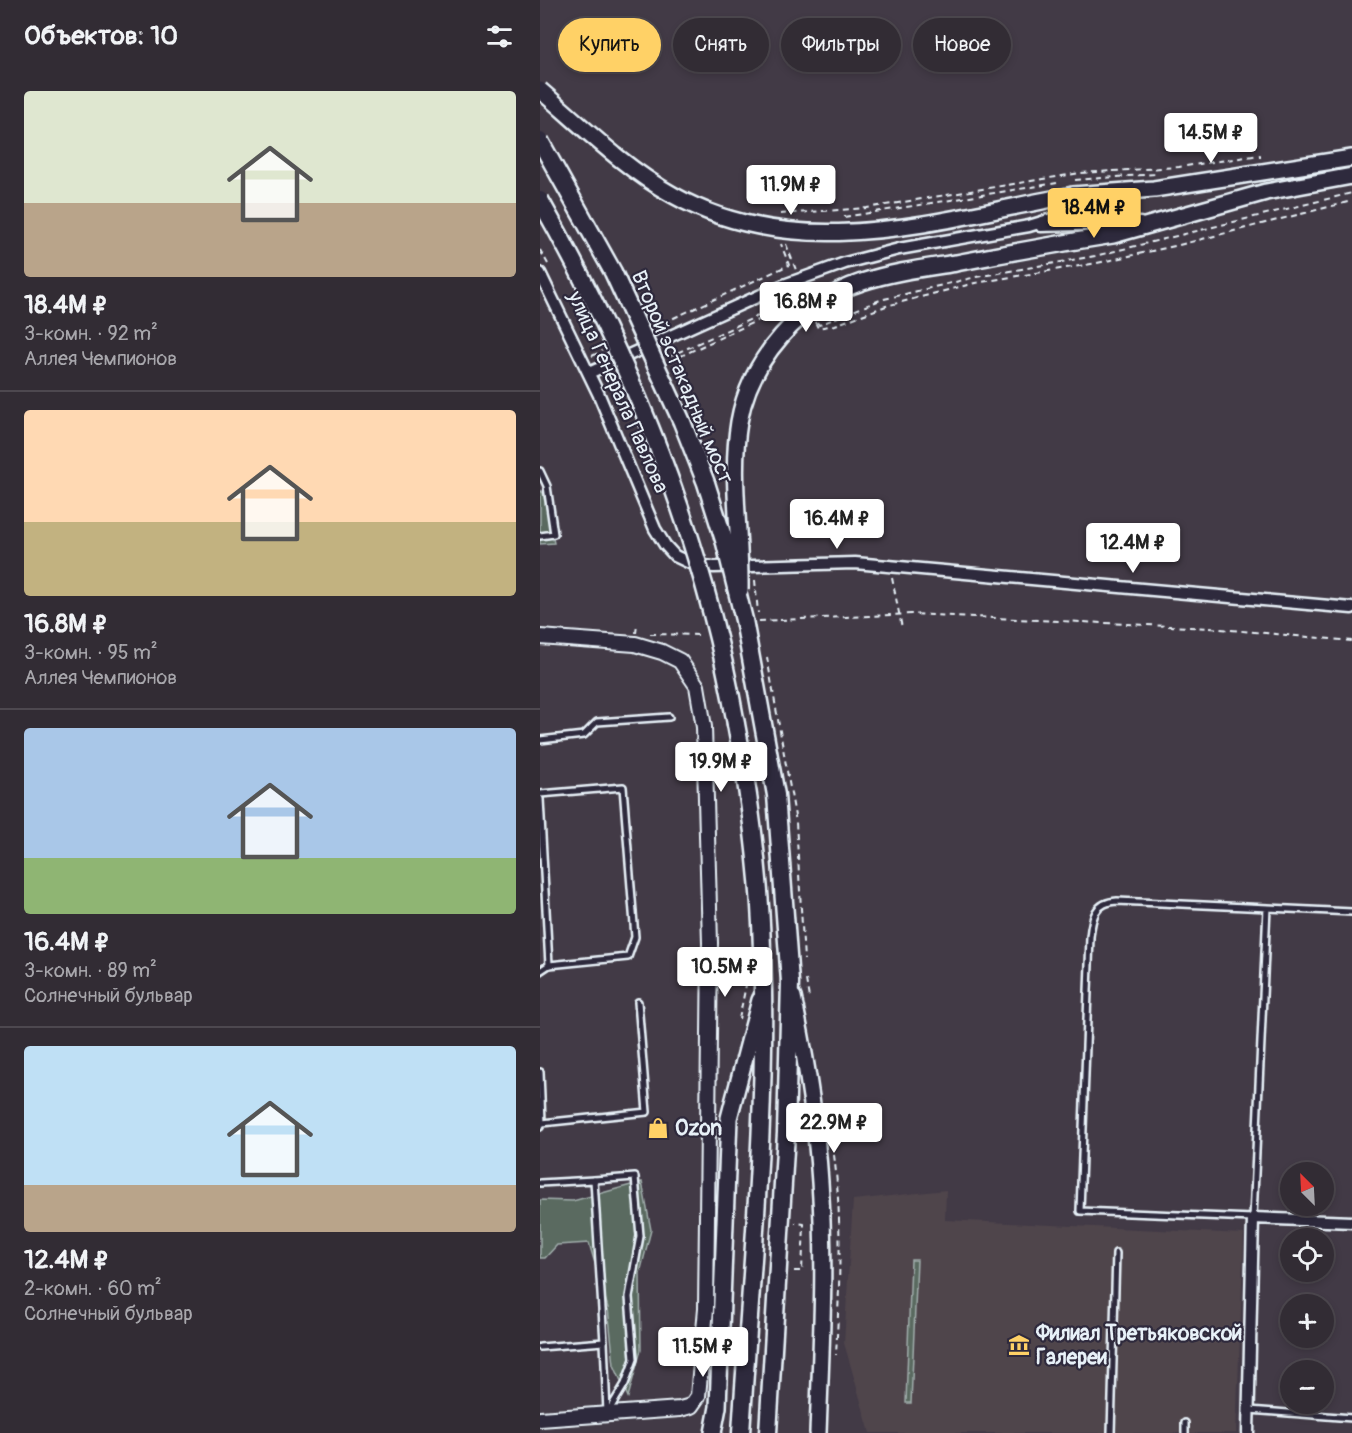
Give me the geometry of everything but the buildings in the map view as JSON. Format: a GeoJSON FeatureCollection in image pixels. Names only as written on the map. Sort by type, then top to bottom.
{"type":"FeatureCollection","features":[{"type":"Feature","properties":{"kind":"main road"},"geometry":{"type":"LineString","coordinates":[[540,90],[646,178],[671,194],[732,221],[771,230],[815,235],[872,231],[1078,188],[1154,189],[1352,158]]}},
{"type":"Feature","properties":{"kind":"main road","name":"Второй эстакадный мост"},"geometry":{"type":"LineString","coordinates":[[540,141],[613,272],[682,422],[709,493],[740,605],[760,699],[776,795],[784,877],[790,982],[786,1133],[768,1433]]}},
{"type":"Feature","properties":{"kind":"main road"},"geometry":{"type":"LineString","coordinates":[[740,605],[736,466],[739,421],[755,375],[783,334],[813,307],[862,282],[1113,235],[1266,192],[1352,176]]}},
{"type":"Feature","properties":{"kind":"main road"},"geometry":{"type":"LineString","coordinates":[[540,200],[591,292],[640,399],[669,473],[710,598],[729,684],[750,803],[761,915],[763,989],[758,1145],[741,1433]]}},
{"type":"Feature","properties":{"kind":"main road"},"geometry":{"type":"LineString","coordinates":[[790,982],[805,1057],[820,1180],[822,1332],[818,1433]]}},
{"type":"Feature","properties":{"kind":"main road"},"geometry":{"type":"LineString","coordinates":[[713,1433],[718,1407],[729,1118],[763,989]]}},
{"type":"Feature","properties":{"kind":"street"},"geometry":{"type":"LineString","coordinates":[[589,373],[782,286],[845,263],[899,249],[1029,226],[1154,189]]}},
{"type":"Feature","properties":{"kind":"street"},"geometry":{"type":"LineString","coordinates":[[1029,226],[1157,222]]}},
{"type":"Feature","properties":{"kind":"street","name":"улица Генерала Павлова"},"geometry":{"type":"LineString","coordinates":[[540,273],[589,373],[642,493],[655,529],[664,545],[675,556],[694,565],[761,568],[855,564],[1352,608]]}},
{"type":"Feature","properties":{"kind":"street"},"geometry":{"type":"LineString","coordinates":[[540,637],[635,644],[680,661],[697,687],[704,727],[710,943],[706,1309],[698,1396],[691,1406],[680,1409],[540,1419]]}},
{"type":"Feature","properties":{"kind":"street"},"geometry":{"type":"LineString","coordinates":[[1248,1433],[1253,1218],[1352,1222]]}},
{"type":"Feature","properties":{"kind":"lane"},"geometry":{"type":"LineString","coordinates":[[540,471],[547,486],[554,534],[540,536]]}},
{"type":"Feature","properties":{"kind":"lane"},"geometry":{"type":"LineString","coordinates":[[540,740],[584,735],[597,723],[669,717]]}},
{"type":"Feature","properties":{"kind":"lane"},"geometry":{"type":"LineString","coordinates":[[540,971],[549,964],[628,957],[635,937],[623,787],[540,796],[549,964]]}},
{"type":"Feature","properties":{"kind":"lane"},"geometry":{"type":"LineString","coordinates":[[1267,908],[1253,1218],[1080,1211],[1090,937],[1092,919],[1099,906],[1107,902],[1267,908],[1352,912]]}},
{"type":"Feature","properties":{"kind":"lane"},"geometry":{"type":"LineString","coordinates":[[540,1072],[541,1125],[647,1112],[638,1002]]}},
{"type":"Feature","properties":{"kind":"lane"},"geometry":{"type":"LineString","coordinates":[[540,1183],[634,1177],[640,1236],[629,1298],[634,1359],[625,1384],[607,1414]]}},
{"type":"Feature","properties":{"kind":"lane"},"geometry":{"type":"LineString","coordinates":[[594,1180],[607,1414]]}},
{"type":"Feature","properties":{"kind":"lane"},"geometry":{"type":"LineString","coordinates":[[1111,1433],[1116,1253]]}},
{"type":"Feature","properties":{"kind":"lane"},"geometry":{"type":"LineString","coordinates":[[540,1347],[604,1342]]}},
{"type":"Feature","properties":{"kind":"lane"},"geometry":{"type":"LineString","coordinates":[[1249,1410],[1352,1418]]}},
{"type":"Feature","properties":{"kind":"lane"},"geometry":{"type":"LineString","coordinates":[[1185,1423],[1185,1433]]}},
{"type":"Feature","properties":{"kind":"path"},"geometry":{"type":"LineString","coordinates":[[1271,211],[1352,193]]}},
{"type":"Feature","properties":{"kind":"path"},"geometry":{"type":"LineString","coordinates":[[808,322],[813,318],[818,328],[835,325],[885,306],[964,286],[1175,246],[1352,201]]}},
{"type":"Feature","properties":{"kind":"path"},"geometry":{"type":"LineString","coordinates":[[659,361],[806,294]]}},
{"type":"Feature","properties":{"kind":"path"},"geometry":{"type":"LineString","coordinates":[[670,361],[805,299]]}},
{"type":"Feature","properties":{"kind":"path"},"geometry":{"type":"LineString","coordinates":[[893,567],[891,584],[902,628]]}},
{"type":"Feature","properties":{"kind":"path"},"geometry":{"type":"LineString","coordinates":[[754,572],[756,593]]}},
{"type":"Feature","properties":{"kind":"path"},"geometry":{"type":"LineString","coordinates":[[752,621],[899,614],[1209,628],[1352,641]]}},
{"type":"Feature","properties":{"kind":"path"},"geometry":{"type":"LineString","coordinates":[[653,634],[709,634]]}},
{"type":"Feature","properties":{"kind":"path"},"geometry":{"type":"LineString","coordinates":[[793,1223],[804,1224],[802,1271],[794,1270]]}},
{"type":"Feature","properties":{"kind":"shaded area","name":"Филиал Третьяковской Галереи"},"geometry":{"type":"Polygon","coordinates":[[[946,1190],[945,1220],[1244,1234],[1236,1433],[870,1433],[844,1343],[853,1200],[946,1190]]]}},
{"type":"Feature","properties":{"kind":"green space"},"geometry":{"type":"Polygon","coordinates":[[[540,490],[543,493],[554,543],[540,544],[540,490]]]}},
{"type":"Feature","properties":{"kind":"green space"},"geometry":{"type":"Polygon","coordinates":[[[642,1182],[651,1230],[640,1273],[641,1350],[628,1397],[614,1365],[608,1308],[589,1243],[557,1245],[545,1258],[540,1258],[540,1200],[573,1201],[642,1182]]]}},
{"type":"Feature","properties":{"kind":"green space"},"geometry":{"type":"Polygon","coordinates":[[[911,1260],[917,1260],[911,1403],[906,1403],[911,1260]]]}},
{"type":"Feature","properties":{"kind":"place","name":"Ozon"},"geometry":{"type":"Point","coordinates":[658,1128]}},
{"type":"Feature","properties":{"kind":"place","name":"Филиал Третьяковской Галереи"},"geometry":{"type":"Point","coordinates":[1019,1345]}}]}
